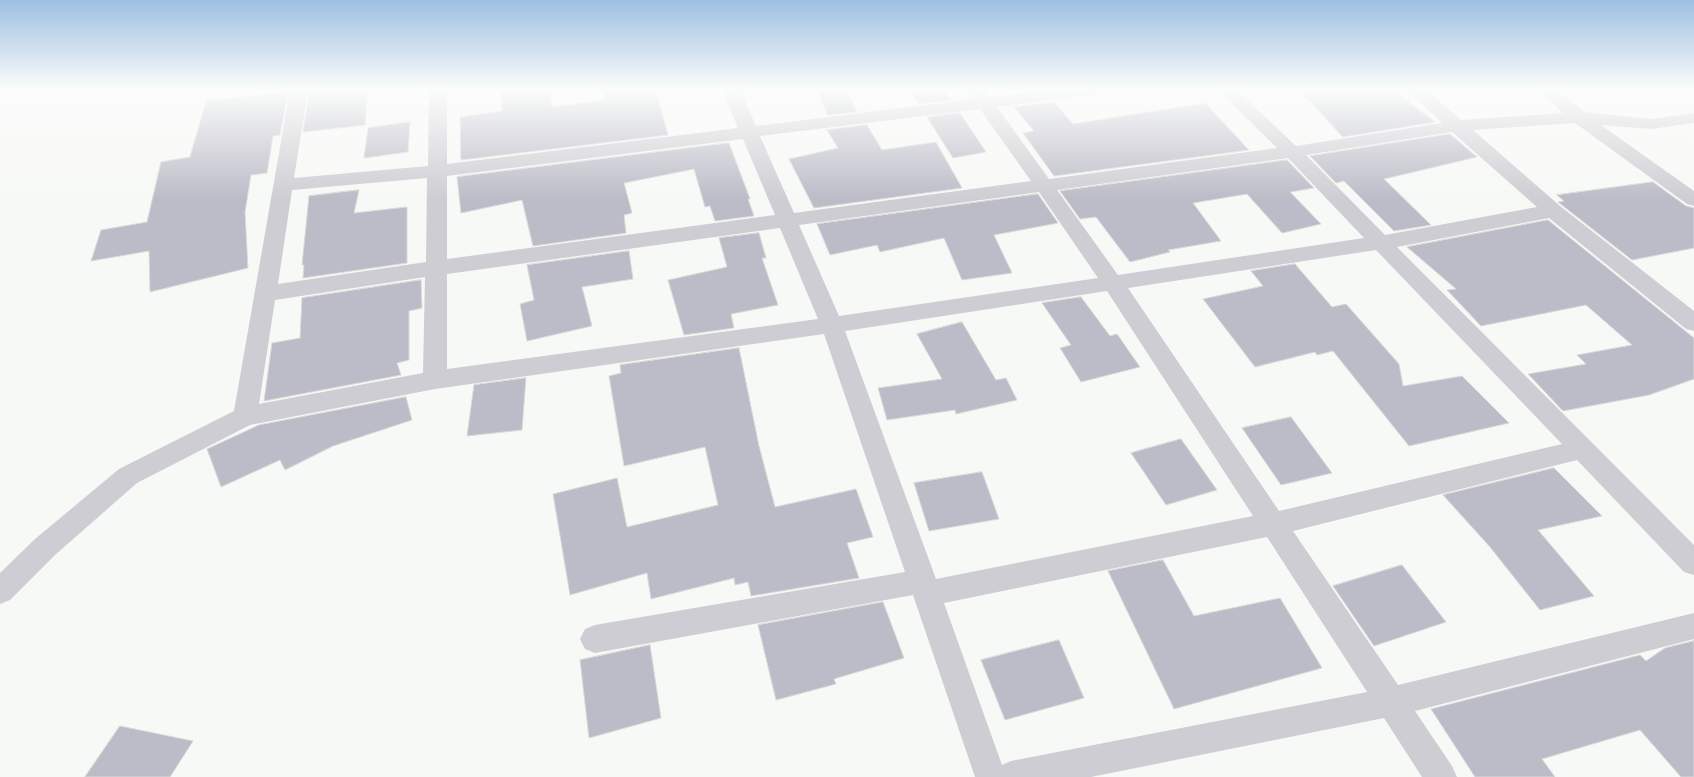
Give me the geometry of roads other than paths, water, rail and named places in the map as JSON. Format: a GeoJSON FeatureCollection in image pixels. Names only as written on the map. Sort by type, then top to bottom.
{"type":"FeatureCollection","features":[{"type":"Feature","properties":{"kind":"street"},"geometry":{"type":"LineString","coordinates":[[245,416],[293,126]]}},
{"type":"Feature","properties":{"kind":"street"},"geometry":{"type":"LineString","coordinates":[[435,380],[438,126]]}},
{"type":"Feature","properties":{"kind":"street"},"geometry":{"type":"LineString","coordinates":[[747,126],[832,325],[990,777]]}},
{"type":"Feature","properties":{"kind":"street"},"geometry":{"type":"LineString","coordinates":[[283,185],[437,171],[787,126]]}},
{"type":"Feature","properties":{"kind":"street"},"geometry":{"type":"LineString","coordinates":[[1002,126],[1113,283],[1441,777]]}},
{"type":"Feature","properties":{"kind":"street"},"geometry":{"type":"LineString","coordinates":[[1265,126],[1694,563]]}},
{"type":"Feature","properties":{"kind":"street"},"geometry":{"type":"LineString","coordinates":[[265,294],[788,219],[1292,152],[1453,126]]}},
{"type":"Feature","properties":{"kind":"street"},"geometry":{"type":"LineString","coordinates":[[1455,126],[1553,211],[1694,323]]}},
{"type":"Feature","properties":{"kind":"street"},"geometry":{"type":"LineString","coordinates":[[1591,126],[1694,200]]}},
{"type":"Feature","properties":{"kind":"street"},"geometry":{"type":"LineString","coordinates":[[0,591],[44,547],[128,476],[245,416],[435,380],[832,325],[1379,243],[1553,211]]}},
{"type":"Feature","properties":{"kind":"street"},"geometry":{"type":"LineString","coordinates":[[595,639],[925,588],[1273,524],[1582,449]]}},
{"type":"Feature","properties":{"kind":"street"},"geometry":{"type":"LineString","coordinates":[[1010,777],[1391,702],[1694,626]]}}]}
